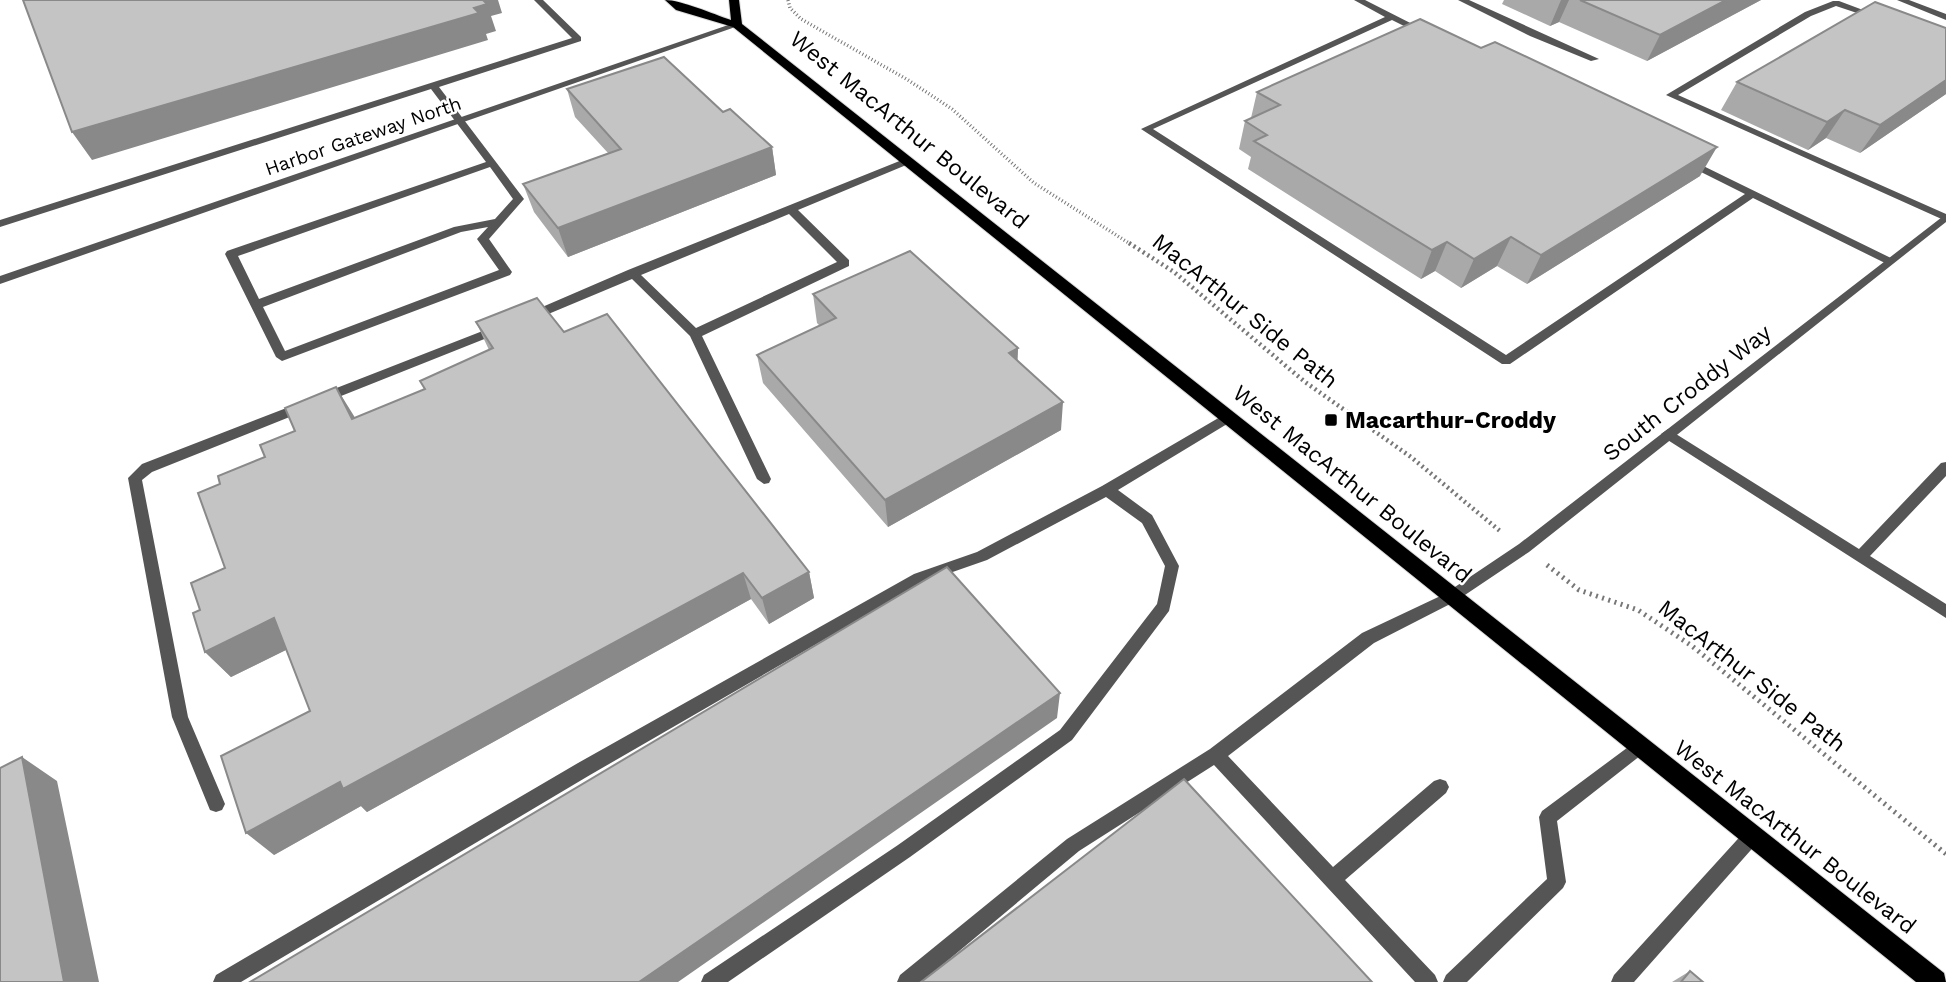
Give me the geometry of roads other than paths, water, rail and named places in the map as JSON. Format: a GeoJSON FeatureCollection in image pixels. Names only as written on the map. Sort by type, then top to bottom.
{"type":"FeatureCollection","features":[{"type":"Feature","properties":{"kind":"main road","name":"West MacArthur Boulevard"},"geometry":{"type":"LineString","coordinates":[[670,0],[680,8],[737,25],[1935,982]]}},
{"type":"Feature","properties":{"kind":"main road"},"geometry":{"type":"LineString","coordinates":[[734,0],[737,25]]}},
{"type":"Feature","properties":{"kind":"street"},"geometry":{"type":"LineString","coordinates":[[0,224],[578,39],[538,0]]}},
{"type":"Feature","properties":{"kind":"street"},"geometry":{"type":"LineString","coordinates":[[1357,0],[1430,36]]}},
{"type":"Feature","properties":{"kind":"street"},"geometry":{"type":"LineString","coordinates":[[1462,0],[1594,59]]}},
{"type":"Feature","properties":{"kind":"street"},"geometry":{"type":"LineString","coordinates":[[1901,0],[1946,17]]}},
{"type":"Feature","properties":{"kind":"street"},"geometry":{"type":"LineString","coordinates":[[1886,20],[1836,3],[1808,14],[1671,95],[1945,217]]}},
{"type":"Feature","properties":{"kind":"street"},"geometry":{"type":"LineString","coordinates":[[1392,17],[1146,129],[1506,360],[1753,193]]}},
{"type":"Feature","properties":{"kind":"street","name":"Harbor Gateway North"},"geometry":{"type":"LineString","coordinates":[[0,280],[737,25]]}},
{"type":"Feature","properties":{"kind":"street"},"geometry":{"type":"LineString","coordinates":[[433,85],[460,121],[492,163],[519,199],[483,239],[506,272],[282,357],[231,254],[492,163]]}},
{"type":"Feature","properties":{"kind":"street"},"geometry":{"type":"LineString","coordinates":[[1678,157],[1889,260]]}},
{"type":"Feature","properties":{"kind":"street"},"geometry":{"type":"LineString","coordinates":[[216,804],[180,717],[135,478],[147,468],[512,323],[907,161]]}},
{"type":"Feature","properties":{"kind":"street"},"geometry":{"type":"LineString","coordinates":[[695,334],[845,263],[791,209]]}},
{"type":"Feature","properties":{"kind":"street","name":"South Croddy Way"},"geometry":{"type":"LineString","coordinates":[[907,982],[1073,845],[1216,755],[1368,638],[1451,597],[1524,548],[1945,217]]}},
{"type":"Feature","properties":{"kind":"street"},"geometry":{"type":"LineString","coordinates":[[256,305],[458,229],[500,221]]}},
{"type":"Feature","properties":{"kind":"street"},"geometry":{"type":"LineString","coordinates":[[632,273],[695,334],[764,479]]}},
{"type":"Feature","properties":{"kind":"street"},"geometry":{"type":"LineString","coordinates":[[223,982],[584,769],[919,578],[982,556],[1107,490],[1227,418]]}},
{"type":"Feature","properties":{"kind":"street"},"geometry":{"type":"LineString","coordinates":[[1668,435],[1946,612]]}},
{"type":"Feature","properties":{"kind":"street"},"geometry":{"type":"LineString","coordinates":[[1860,557],[1946,467]]}},
{"type":"Feature","properties":{"kind":"street"},"geometry":{"type":"LineString","coordinates":[[710,982],[904,851],[1066,735],[1164,606],[1172,566],[1147,519],[1107,490]]}},
{"type":"Feature","properties":{"kind":"street"},"geometry":{"type":"LineString","coordinates":[[1454,982],[1557,881],[1548,817],[1639,747]]}},
{"type":"Feature","properties":{"kind":"street"},"geometry":{"type":"LineString","coordinates":[[1216,755],[1427,982]]}},
{"type":"Feature","properties":{"kind":"street"},"geometry":{"type":"LineString","coordinates":[[1332,880],[1440,788]]}},
{"type":"Feature","properties":{"kind":"street"},"geometry":{"type":"LineString","coordinates":[[1621,982],[1752,836]]}},
{"type":"Feature","properties":{"kind":"place","name":"Macarthur-Croddy"},"geometry":{"type":"Point","coordinates":[1331,420]}}]}
